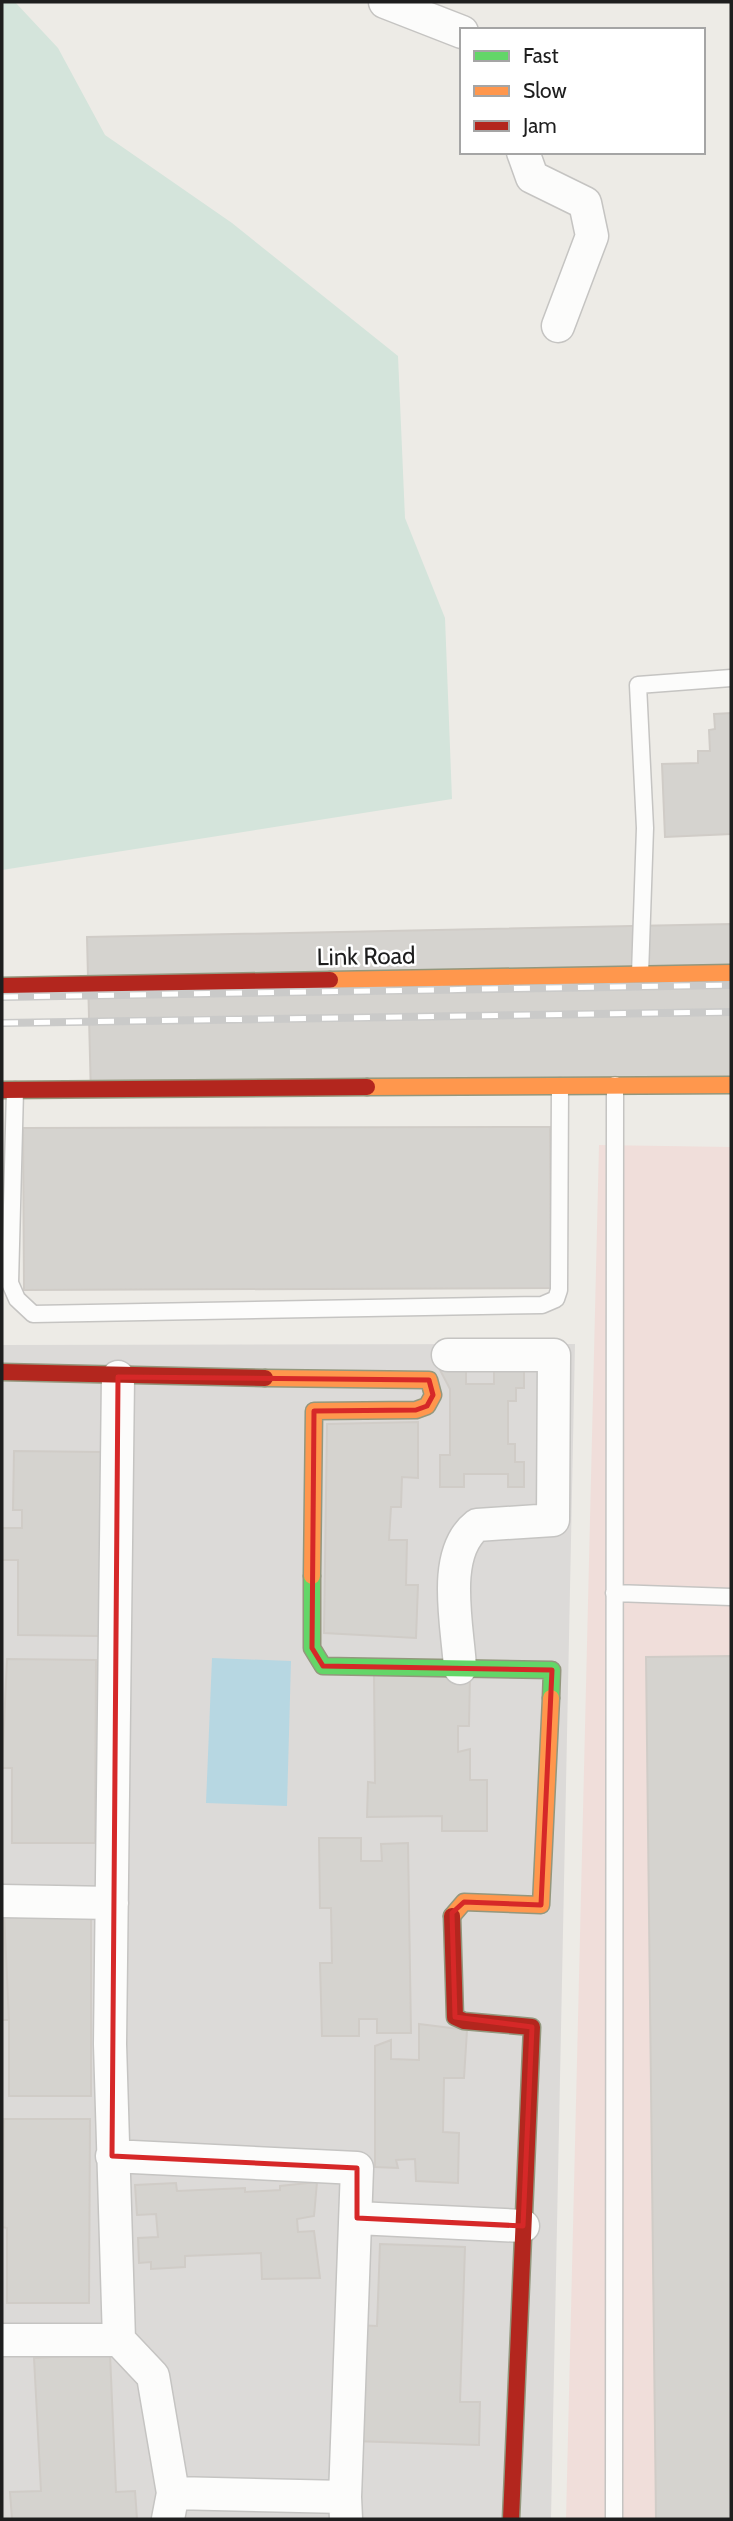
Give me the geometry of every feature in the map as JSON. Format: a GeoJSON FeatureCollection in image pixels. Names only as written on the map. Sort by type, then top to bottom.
{"type":"FeatureCollection","features":[{"type":"Feature","properties":{"kind":"street"},"geometry":{"type":"LineString","coordinates":[[385,2],[460,32]]}},
{"type":"Feature","properties":{"kind":"street"},"geometry":{"type":"LineString","coordinates":[[524,154],[532,177],[584,203],[592,236],[558,326]]}},
{"type":"Feature","properties":{"kind":"street","name":"Link Road"},"geometry":{"type":"LineString","coordinates":[[2,986],[731,972]]}},
{"type":"Feature","properties":{"kind":"street"},"geometry":{"type":"LineString","coordinates":[[8,1090],[731,1086]]}},
{"type":"Feature","properties":{"kind":"street"},"geometry":{"type":"LineString","coordinates":[[448,1355],[554,1355],[553,1520],[477,1525],[463,1541],[456,1562],[454,1594],[460,1668]]}},
{"type":"Feature","properties":{"kind":"street"},"geometry":{"type":"LineString","coordinates":[[2,1372],[118,1377],[429,1380],[433,1395],[427,1406],[415,1410],[314,1411],[312,1648],[323,1666],[552,1670],[541,1905],[464,1902],[452,1913],[455,2017],[464,2021],[532,2027],[511,2519]]}},
{"type":"Feature","properties":{"kind":"street"},"geometry":{"type":"LineString","coordinates":[[112,2156],[357,2168],[345,2508],[170,2506],[153,2376],[119,2340],[112,2156],[118,1377]]}},
{"type":"Feature","properties":{"kind":"street"},"geometry":{"type":"LineString","coordinates":[[2,1902],[112,1903]]}},
{"type":"Feature","properties":{"kind":"street"},"geometry":{"type":"LineString","coordinates":[[357,2218],[523,2226]]}},
{"type":"Feature","properties":{"kind":"street"},"geometry":{"type":"LineString","coordinates":[[2,2340],[119,2340]]}},
{"type":"Feature","properties":{"kind":"lane"},"geometry":{"type":"LineString","coordinates":[[640,974],[645,828],[638,685],[731,678]]}},
{"type":"Feature","properties":{"kind":"lane"},"geometry":{"type":"LineString","coordinates":[[8,1090],[10,1283],[17,1299],[33,1314],[542,1305],[556,1299],[559,1290],[559,1086]]}},
{"type":"Feature","properties":{"kind":"lane"},"geometry":{"type":"LineString","coordinates":[[614,2519],[615,1086]]}},
{"type":"Feature","properties":{"kind":"lane"},"geometry":{"type":"LineString","coordinates":[[614,1593],[731,1597]]}},
{"type":"Feature","properties":{"kind":"highlighted area"},"geometry":{"type":"Polygon","coordinates":[[[118,1377],[429,1380],[433,1395],[427,1406],[416,1410],[314,1411],[312,1648],[323,1666],[552,1670],[541,1905],[464,1902],[452,1913],[455,2017],[532,2027],[523,2226],[357,2218],[357,2168],[112,2156],[118,1377]]]}},
{"type":"Feature","properties":{"kind":"shaded area"},"geometry":{"type":"Polygon","coordinates":[[[2,2],[15,2],[58,48],[105,135],[232,223],[398,356],[405,518],[445,618],[452,799],[2,870],[2,2]]]}},
{"type":"Feature","properties":{"kind":"shaded area"},"geometry":{"type":"Polygon","coordinates":[[[599,1145],[731,1147],[731,2519],[566,2519],[599,1145]]]}},
{"type":"Feature","properties":{"kind":"shaded area"},"geometry":{"type":"Polygon","coordinates":[[[575,1344],[551,2519],[2,2519],[2,1345],[575,1344]]]}},
{"type":"Feature","properties":{"kind":"water"},"geometry":{"type":"Polygon","coordinates":[[[212,1658],[291,1661],[287,1806],[206,1803],[212,1658]]]}},
{"type":"Feature","properties":{"kind":"building"},"geometry":{"type":"Polygon","coordinates":[[[731,713],[731,834],[665,837],[662,764],[698,763],[698,751],[710,751],[709,730],[715,729],[714,714],[731,713]]]}},
{"type":"Feature","properties":{"kind":"building"},"geometry":{"type":"Polygon","coordinates":[[[731,924],[731,1084],[91,1097],[87,937],[731,924]]]}},
{"type":"Feature","properties":{"kind":"building"},"geometry":{"type":"Polygon","coordinates":[[[550,1127],[551,1288],[24,1290],[23,1128],[550,1127]]]}},
{"type":"Feature","properties":{"kind":"building"},"geometry":{"type":"Polygon","coordinates":[[[439,1368],[466,1368],[466,1384],[494,1384],[494,1369],[524,1369],[524,1388],[516,1388],[516,1401],[508,1401],[508,1444],[515,1444],[515,1462],[524,1462],[524,1487],[508,1487],[508,1474],[464,1474],[464,1487],[440,1487],[440,1455],[450,1455],[450,1389],[439,1368]]]}},
{"type":"Feature","properties":{"kind":"building"},"geometry":{"type":"Polygon","coordinates":[[[418,1422],[418,1478],[402,1477],[401,1507],[391,1507],[389,1540],[407,1540],[406,1585],[418,1585],[416,1638],[324,1633],[327,1424],[418,1422]]]}},
{"type":"Feature","properties":{"kind":"building"},"geometry":{"type":"Polygon","coordinates":[[[14,1451],[101,1452],[100,1636],[18,1635],[18,1560],[2,1560],[2,1528],[22,1528],[22,1510],[13,1510],[14,1451]]]}},
{"type":"Feature","properties":{"kind":"building"},"geometry":{"type":"Polygon","coordinates":[[[731,1656],[731,2519],[656,2519],[646,1657],[731,1656]]]}},
{"type":"Feature","properties":{"kind":"building"},"geometry":{"type":"Polygon","coordinates":[[[7,1659],[96,1660],[95,1843],[12,1843],[12,1768],[2,1768],[7,1659]]]}},
{"type":"Feature","properties":{"kind":"building"},"geometry":{"type":"Polygon","coordinates":[[[374,1673],[470,1675],[469,1726],[458,1726],[458,1752],[470,1749],[470,1780],[487,1780],[487,1831],[442,1831],[442,1816],[367,1817],[368,1782],[375,1783],[374,1673]]]}},
{"type":"Feature","properties":{"kind":"building"},"geometry":{"type":"Polygon","coordinates":[[[319,1838],[361,1838],[361,1861],[382,1861],[381,1844],[408,1843],[411,2033],[377,2033],[377,2019],[359,2019],[359,2036],[322,2036],[320,1963],[332,1963],[331,1908],[320,1908],[319,1838]]]}},
{"type":"Feature","properties":{"kind":"building"},"geometry":{"type":"Polygon","coordinates":[[[4,1913],[91,1913],[91,2096],[9,2096],[9,2020],[2,2020],[4,1913]]]}},
{"type":"Feature","properties":{"kind":"building"},"geometry":{"type":"Polygon","coordinates":[[[4,1913],[91,1913],[91,2096],[9,2096],[4,1913]]]}},
{"type":"Feature","properties":{"kind":"building"},"geometry":{"type":"Polygon","coordinates":[[[419,2024],[467,2030],[464,2078],[444,2078],[443,2132],[459,2133],[458,2183],[416,2181],[415,2159],[396,2160],[398,2168],[375,2167],[375,2046],[391,2040],[391,2059],[419,2060],[419,2024]]]}},
{"type":"Feature","properties":{"kind":"building"},"geometry":{"type":"Polygon","coordinates":[[[4,2119],[90,2119],[89,2303],[7,2303],[7,2228],[2,2227],[4,2119]]]}},
{"type":"Feature","properties":{"kind":"building"},"geometry":{"type":"Polygon","coordinates":[[[317,2182],[314,2216],[297,2219],[298,2232],[314,2231],[320,2278],[262,2279],[261,2253],[185,2256],[185,2267],[151,2269],[151,2262],[139,2263],[138,2238],[158,2237],[156,2214],[137,2215],[135,2185],[176,2183],[177,2191],[245,2188],[245,2192],[280,2190],[280,2186],[317,2182]]]}},
{"type":"Feature","properties":{"kind":"building"},"geometry":{"type":"Polygon","coordinates":[[[380,2244],[465,2247],[460,2402],[480,2402],[479,2445],[352,2441],[356,2325],[377,2326],[380,2244]]]}},
{"type":"Feature","properties":{"kind":"building"},"geometry":{"type":"Polygon","coordinates":[[[110,2354],[116,2492],[135,2491],[137,2519],[12,2519],[10,2492],[41,2491],[34,2358],[110,2354]]]}},
{"type":"Feature","properties":{"kind":"railway"},"geometry":{"type":"LineString","coordinates":[[2,997],[731,985]]}},
{"type":"Feature","properties":{"kind":"railway"},"geometry":{"type":"LineString","coordinates":[[2,1023],[731,1012]]}},
{"type":"Feature","properties":{"kind":"traffic: fast"},"geometry":{"type":"LineString","coordinates":[[312,1576],[312,1648],[323,1666],[552,1670],[551,1698]]}},
{"type":"Feature","properties":{"kind":"traffic: slow"},"geometry":{"type":"LineString","coordinates":[[330,980],[731,973]]}},
{"type":"Feature","properties":{"kind":"traffic: slow"},"geometry":{"type":"LineString","coordinates":[[367,1087],[731,1085]]}},
{"type":"Feature","properties":{"kind":"traffic: slow"},"geometry":{"type":"LineString","coordinates":[[265,1378],[429,1380],[433,1395],[427,1406],[416,1410],[314,1411],[312,1576]]}},
{"type":"Feature","properties":{"kind":"traffic: slow"},"geometry":{"type":"LineString","coordinates":[[452,1916],[464,1902],[541,1905],[551,1698]]}},
{"type":"Feature","properties":{"kind":"traffic: jam"},"geometry":{"type":"LineString","coordinates":[[2,986],[330,980]]}},
{"type":"Feature","properties":{"kind":"traffic: jam"},"geometry":{"type":"LineString","coordinates":[[2,1090],[367,1087]]}},
{"type":"Feature","properties":{"kind":"traffic: jam"},"geometry":{"type":"LineString","coordinates":[[2,1372],[265,1378]]}},
{"type":"Feature","properties":{"kind":"traffic: jam"},"geometry":{"type":"LineString","coordinates":[[452,1916],[455,2017],[464,2021],[532,2027],[511,2519]]}}]}
